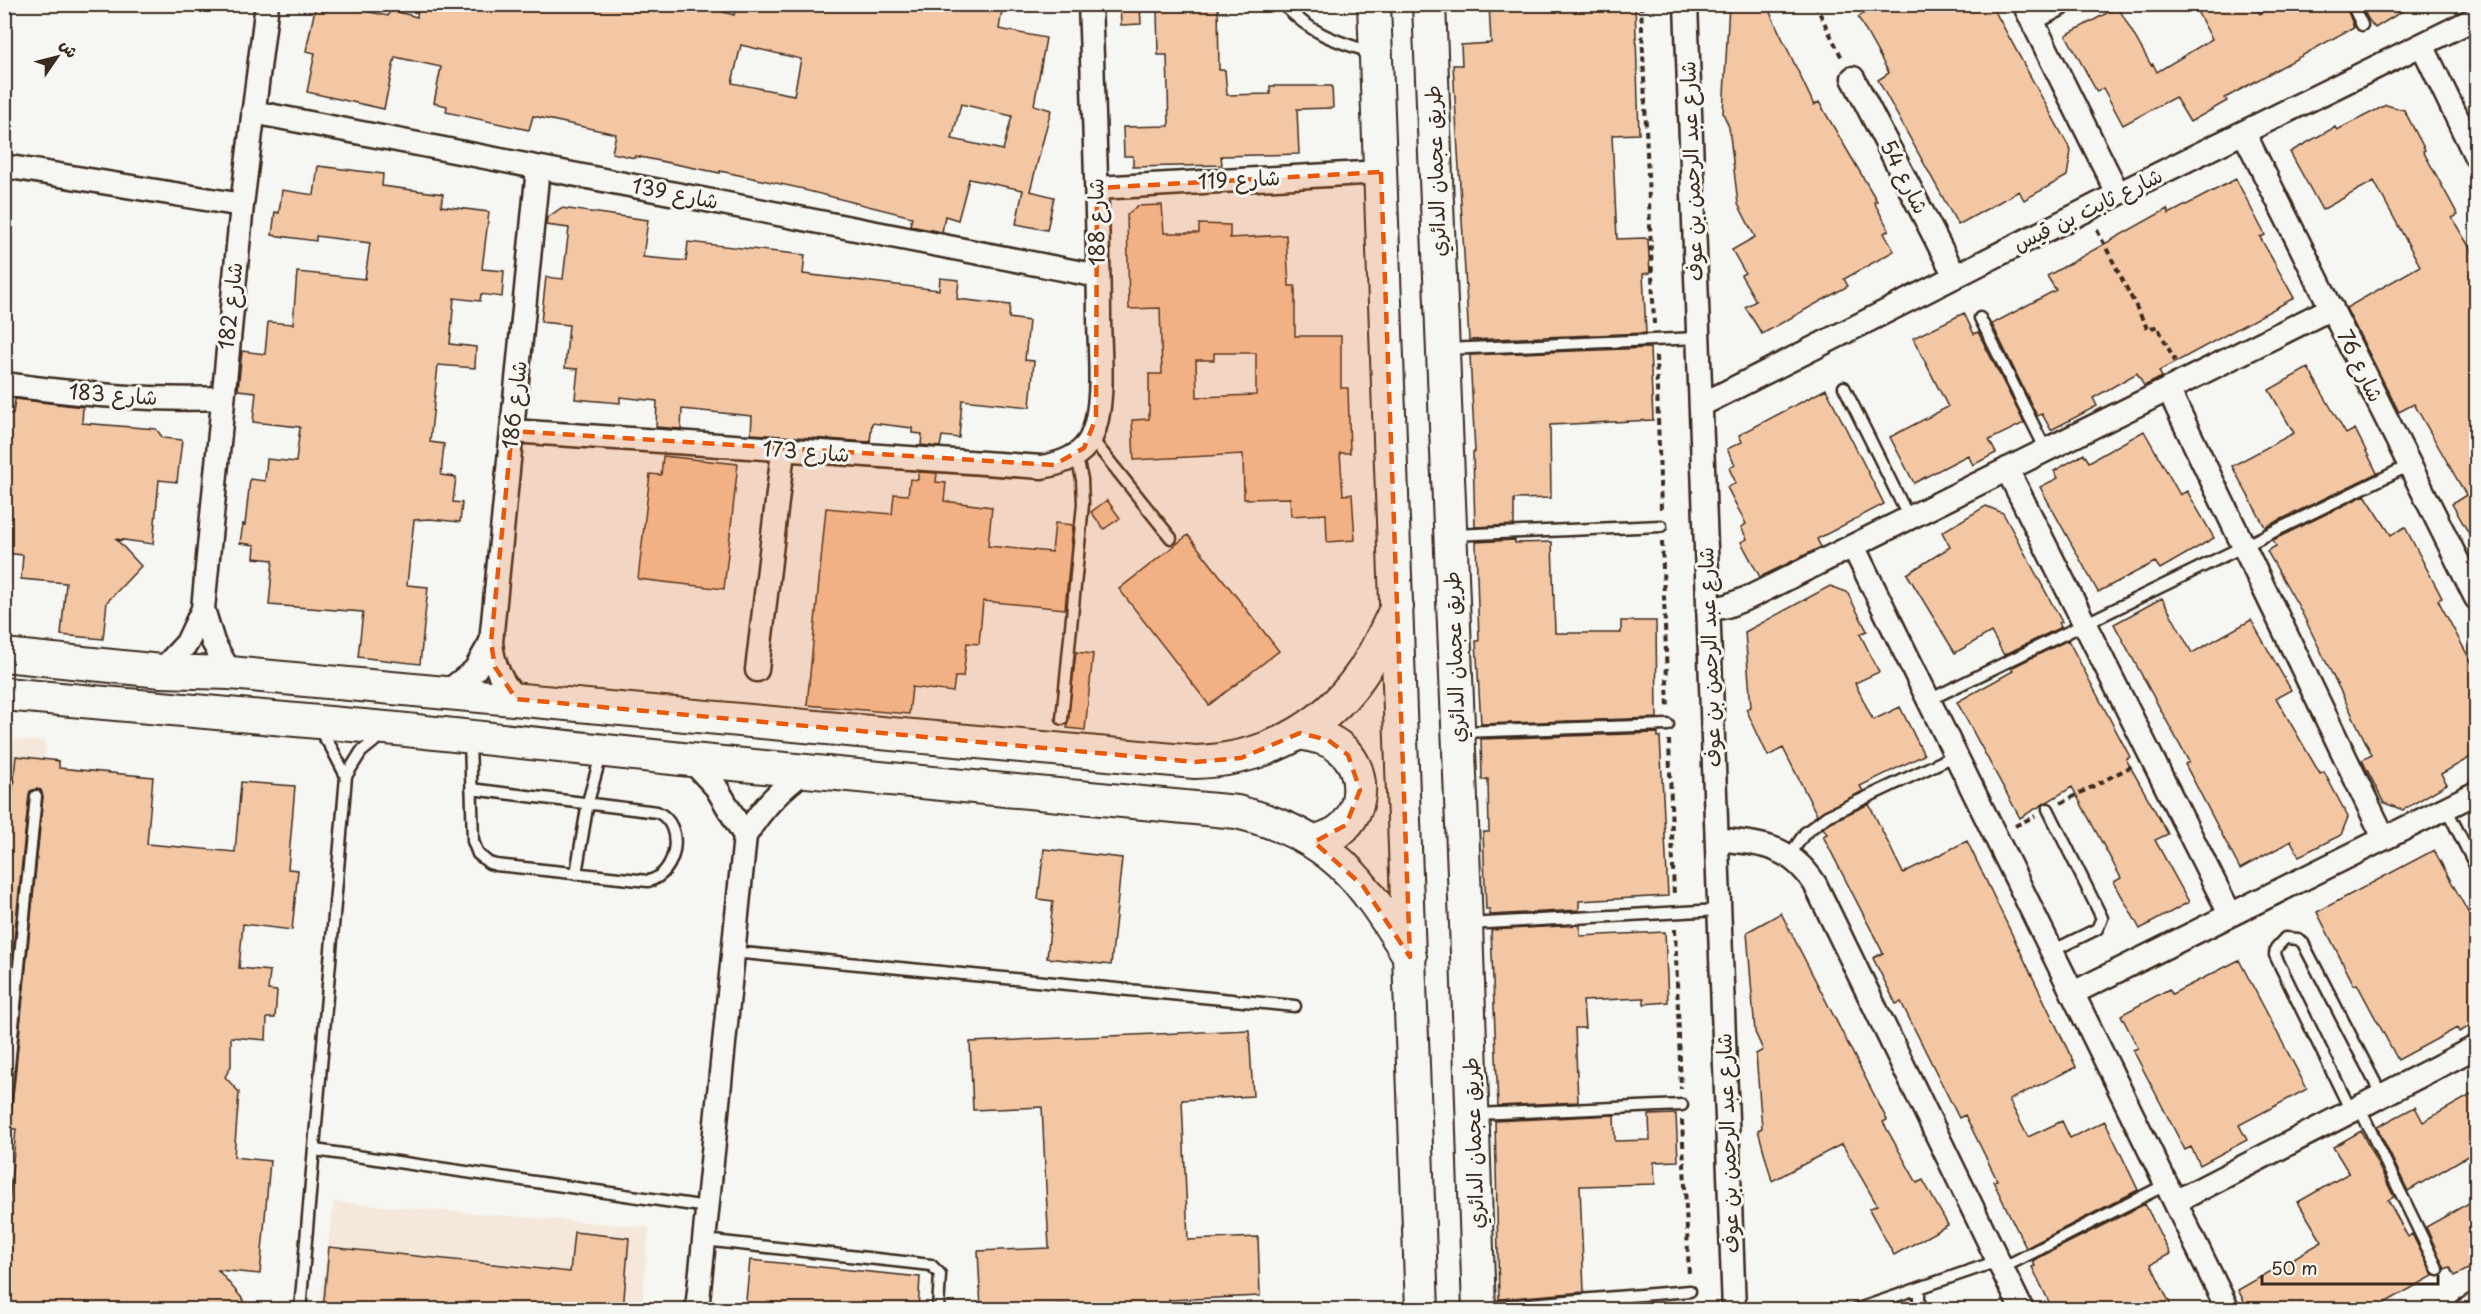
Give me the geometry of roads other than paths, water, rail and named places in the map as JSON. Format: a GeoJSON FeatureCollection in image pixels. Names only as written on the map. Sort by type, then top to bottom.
{"type":"FeatureCollection","features":[{"type":"Feature","properties":{"kind":"street","name":"شارع 182"},"geometry":{"type":"LineString","coordinates":[[161,671],[187,643],[203,609],[242,205],[267,4]]}},
{"type":"Feature","properties":{"kind":"street","name":"شارع 188"},"geometry":{"type":"LineString","coordinates":[[1090,4],[1097,188],[1099,400],[1091,438]]}},
{"type":"Feature","properties":{"kind":"street"},"geometry":{"type":"LineString","coordinates":[[1374,4],[1422,1310]]}},
{"type":"Feature","properties":{"kind":"street","name":"طريق عجمان الدائري"},"geometry":{"type":"LineString","coordinates":[[1429,4],[1479,1309]]}},
{"type":"Feature","properties":{"kind":"street","name":"شارع عبد الرحمن بن عوف"},"geometry":{"type":"LineString","coordinates":[[1686,4],[1734,1310]]}},
{"type":"Feature","properties":{"kind":"street"},"geometry":{"type":"LineString","coordinates":[[2060,4],[2028,12],[2118,194]]}},
{"type":"Feature","properties":{"kind":"street","name":"شارع ثابت بن قيس"},"geometry":{"type":"LineString","coordinates":[[1701,405],[2118,194],[2476,18]]}},
{"type":"Feature","properties":{"kind":"street"},"geometry":{"type":"LineString","coordinates":[[2422,45],[2476,156]]}},
{"type":"Feature","properties":{"kind":"street","name":"شارع 54"},"geometry":{"type":"LineString","coordinates":[[1852,78],[1955,276]]}},
{"type":"Feature","properties":{"kind":"street","name":"شارع 139"},"geometry":{"type":"LineString","coordinates":[[253,112],[1098,276]]}},
{"type":"Feature","properties":{"kind":"street","name":"شارع 76"},"geometry":{"type":"LineString","coordinates":[[2244,133],[2476,598]]}},
{"type":"Feature","properties":{"kind":"street"},"geometry":{"type":"LineString","coordinates":[[4,166],[242,205]]}},
{"type":"Feature","properties":{"kind":"street","name":"شارع 186"},"geometry":{"type":"LineString","coordinates":[[516,699],[495,667],[491,642],[538,168]]}},
{"type":"Feature","properties":{"kind":"street","name":"شارع 119"},"geometry":{"type":"LineString","coordinates":[[1097,188],[1381,172]]}},
{"type":"Feature","properties":{"kind":"street"},"geometry":{"type":"LineString","coordinates":[[1708,610],[1739,602],[2332,308]]}},
{"type":"Feature","properties":{"kind":"street","name":"شارع 183"},"geometry":{"type":"LineString","coordinates":[[4,384],[118,398],[222,398]]}},
{"type":"Feature","properties":{"kind":"street"},"geometry":{"type":"LineString","coordinates":[[2176,385],[2244,546],[2384,838]]}},
{"type":"Feature","properties":{"kind":"street","name":"شارع 173"},"geometry":{"type":"LineString","coordinates":[[512,431],[1042,467],[1054,465],[1076,455],[1091,438]]}},
{"type":"Feature","properties":{"kind":"street"},"geometry":{"type":"LineString","coordinates":[[757,670],[783,451]]}},
{"type":"Feature","properties":{"kind":"street"},"geometry":{"type":"LineString","coordinates":[[2007,470],[2230,914]]}},
{"type":"Feature","properties":{"kind":"street"},"geometry":{"type":"LineString","coordinates":[[1854,546],[2228,1310]]}},
{"type":"Feature","properties":{"kind":"street"},"geometry":{"type":"LineString","coordinates":[[4,655],[161,671],[230,673],[1195,762],[1221,762],[1262,752],[1300,733],[1334,707],[1355,683],[1372,657],[1397,607]]}},
{"type":"Feature","properties":{"kind":"street","name":"شارع 182"},"geometry":{"type":"LineString","coordinates":[[203,609],[213,642],[230,673]]}},
{"type":"Feature","properties":{"kind":"street","name":"شارع 186"},"geometry":{"type":"LineString","coordinates":[[447,693],[475,670],[491,642]]}},
{"type":"Feature","properties":{"kind":"street"},"geometry":{"type":"LineString","coordinates":[[4,694],[397,729],[691,760],[1218,809],[1257,817],[1295,831],[1332,855],[1363,886],[1410,957]]}},
{"type":"Feature","properties":{"kind":"street"},"geometry":{"type":"LineString","coordinates":[[1300,733],[1328,740],[1339,747],[1348,755],[1359,778],[1360,790],[1354,814],[1337,833],[1314,842]]}},
{"type":"Feature","properties":{"kind":"street"},"geometry":{"type":"LineString","coordinates":[[691,760],[727,803],[745,836]]}},
{"type":"Feature","properties":{"kind":"street"},"geometry":{"type":"LineString","coordinates":[[697,1310],[745,836],[777,793],[805,771]]}},
{"type":"Feature","properties":{"kind":"street"},"geometry":{"type":"LineString","coordinates":[[2073,993],[2476,793]]}},
{"type":"Feature","properties":{"kind":"street"},"geometry":{"type":"LineString","coordinates":[[1717,839],[1765,845],[1789,856],[1804,868],[1815,884],[2022,1310]]}},
{"type":"Feature","properties":{"kind":"street"},"geometry":{"type":"LineString","coordinates":[[2171,1193],[2355,1109],[2476,1047]]}},
{"type":"Feature","properties":{"kind":"street"},"geometry":{"type":"LineString","coordinates":[[2466,1310],[2476,1304]]}},
{"type":"Feature","properties":{"kind":"lane"},"geometry":{"type":"LineString","coordinates":[[1283,4],[1298,20],[1318,34],[1376,53]]}},
{"type":"Feature","properties":{"kind":"lane"},"geometry":{"type":"LineString","coordinates":[[2352,4],[2362,25]]}},
{"type":"Feature","properties":{"kind":"lane"},"geometry":{"type":"LineString","coordinates":[[1980,318],[2046,450]]}},
{"type":"Feature","properties":{"kind":"lane"},"geometry":{"type":"LineString","coordinates":[[1443,349],[1698,338]]}},
{"type":"Feature","properties":{"kind":"lane"},"geometry":{"type":"LineString","coordinates":[[1844,387],[1909,518]]}},
{"type":"Feature","properties":{"kind":"lane"},"geometry":{"type":"LineString","coordinates":[[1091,438],[1171,538]]}},
{"type":"Feature","properties":{"kind":"lane"},"geometry":{"type":"LineString","coordinates":[[1062,719],[1083,504],[1082,479],[1076,455]]}},
{"type":"Feature","properties":{"kind":"lane"},"geometry":{"type":"LineString","coordinates":[[1929,700],[2410,465]]}},
{"type":"Feature","properties":{"kind":"lane"},"geometry":{"type":"LineString","coordinates":[[1450,535],[1661,525]]}},
{"type":"Feature","properties":{"kind":"lane"},"geometry":{"type":"LineString","coordinates":[[312,721],[331,747],[346,776]]}},
{"type":"Feature","properties":{"kind":"lane"},"geometry":{"type":"LineString","coordinates":[[1458,732],[1668,724]]}},
{"type":"Feature","properties":{"kind":"lane"},"geometry":{"type":"LineString","coordinates":[[300,1310],[346,776],[353,763],[372,742],[397,729]]}},
{"type":"Feature","properties":{"kind":"lane"},"geometry":{"type":"LineString","coordinates":[[470,737],[471,789],[473,841],[474,848],[483,859],[496,865],[648,882],[662,876],[670,865],[674,833],[669,820],[663,815],[588,802],[471,789]]}},
{"type":"Feature","properties":{"kind":"lane"},"geometry":{"type":"LineString","coordinates":[[576,874],[588,802],[602,751]]}},
{"type":"Feature","properties":{"kind":"lane"},"geometry":{"type":"LineString","coordinates":[[1789,856],[1805,833],[1827,816],[1956,755]]}},
{"type":"Feature","properties":{"kind":"lane"},"geometry":{"type":"LineString","coordinates":[[4,1116],[36,796]]}},
{"type":"Feature","properties":{"kind":"lane"},"geometry":{"type":"LineString","coordinates":[[2446,808],[2476,867]]}},
{"type":"Feature","properties":{"kind":"lane"},"geometry":{"type":"LineString","coordinates":[[2048,809],[2102,918],[2097,929],[2052,951]]}},
{"type":"Feature","properties":{"kind":"lane"},"geometry":{"type":"LineString","coordinates":[[1466,924],[1719,909]]}},
{"type":"Feature","properties":{"kind":"lane"},"geometry":{"type":"LineString","coordinates":[[2382,1096],[2303,943],[2298,939],[2285,938],[2276,948],[2275,955],[2438,1269]]}},
{"type":"Feature","properties":{"kind":"lane"},"geometry":{"type":"LineString","coordinates":[[733,952],[1295,1006]]}},
{"type":"Feature","properties":{"kind":"lane"},"geometry":{"type":"LineString","coordinates":[[1473,1115],[1682,1106]]}},
{"type":"Feature","properties":{"kind":"lane"},"geometry":{"type":"LineString","coordinates":[[315,1150],[707,1207]]}},
{"type":"Feature","properties":{"kind":"lane"},"geometry":{"type":"LineString","coordinates":[[1855,1310],[1919,1288],[2000,1265],[2171,1193]]}},
{"type":"Feature","properties":{"kind":"lane"},"geometry":{"type":"LineString","coordinates":[[704,1240],[931,1264],[940,1274],[938,1310]]}},
{"type":"Feature","properties":{"kind":"lane"},"geometry":{"type":"LineString","coordinates":[[1919,1288],[1919,1310]]}},
{"type":"Feature","properties":{"kind":"lane"},"geometry":{"type":"LineString","coordinates":[[1479,1309],[1690,1291]]}}]}
